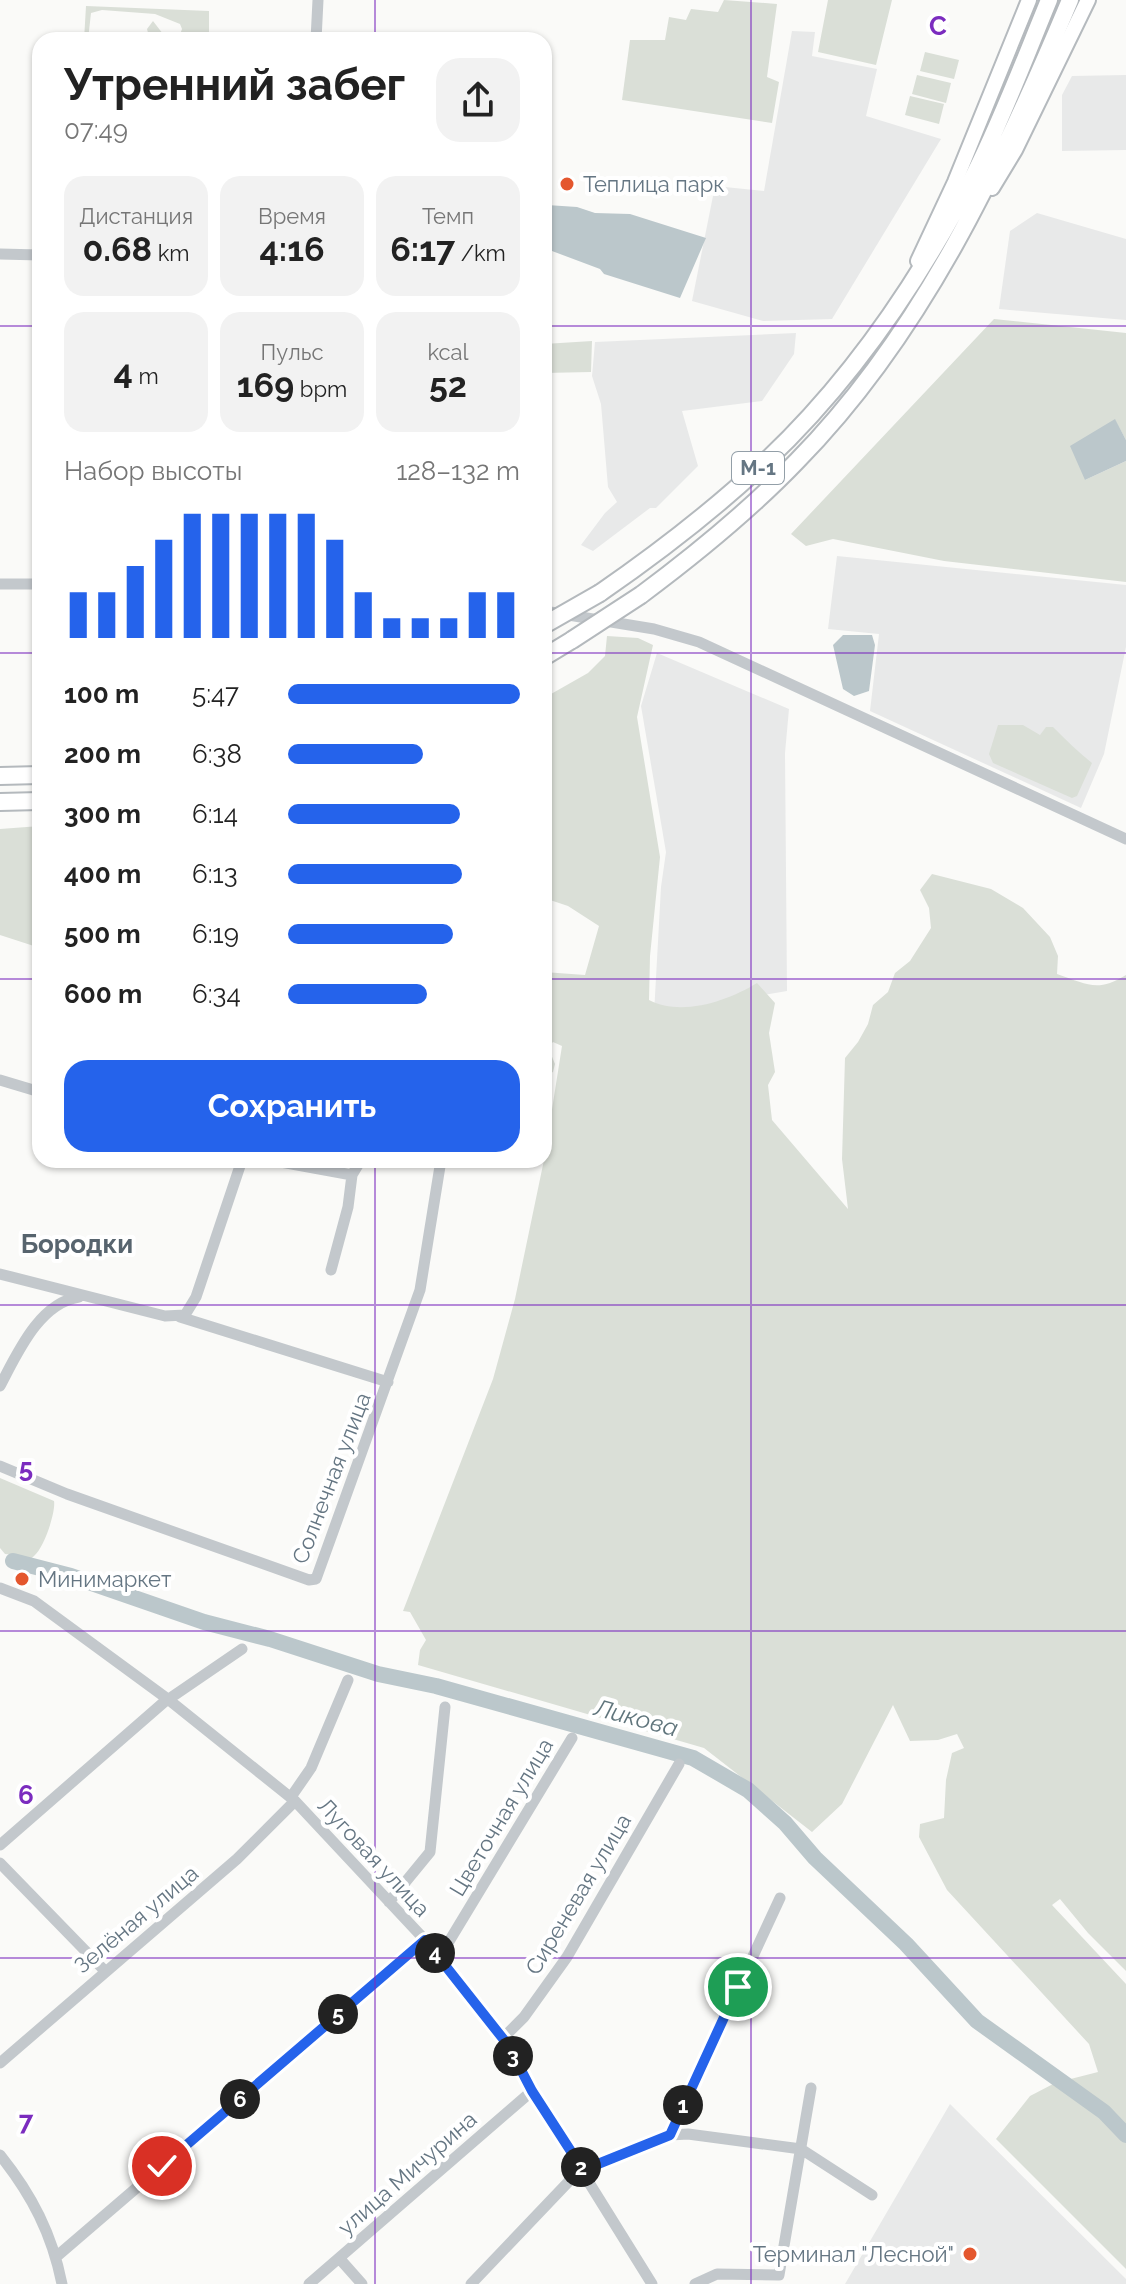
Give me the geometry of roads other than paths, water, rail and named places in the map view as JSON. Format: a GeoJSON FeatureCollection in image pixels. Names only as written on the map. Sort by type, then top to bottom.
{"type":"FeatureCollection","features":[{"type":"Feature","properties":{"kind":"highway","name":"М-1"},"geometry":{"type":"LineString","coordinates":[[552,620],[600,593],[663,547],[766,461],[839,382],[890,315],[939,237],[975,171],[1049,0]]}},
{"type":"Feature","properties":{"kind":"highway","name":"М-1"},"geometry":{"type":"LineString","coordinates":[[552,652],[641,595],[695,555],[799,459],[851,399],[900,335],[980,198],[1070,0]]}},
{"type":"Feature","properties":{"kind":"highway"},"geometry":{"type":"LineString","coordinates":[[0,776],[32,775]]}},
{"type":"Feature","properties":{"kind":"highway"},"geometry":{"type":"LineString","coordinates":[[0,802],[32,801]]}},
{"type":"Feature","properties":{"kind":"main road"},"geometry":{"type":"LineString","coordinates":[[890,315],[955,182],[1029,0]]}},
{"type":"Feature","properties":{"kind":"main road"},"geometry":{"type":"LineString","coordinates":[[955,242],[1015,150],[1088,0]]}},
{"type":"Feature","properties":{"kind":"street"},"geometry":{"type":"LineString","coordinates":[[316,32],[318,0]]}},
{"type":"Feature","properties":{"kind":"street"},"geometry":{"type":"LineString","coordinates":[[0,254],[32,255]]}},
{"type":"Feature","properties":{"kind":"street"},"geometry":{"type":"LineString","coordinates":[[0,584],[32,584]]}},
{"type":"Feature","properties":{"kind":"street"},"geometry":{"type":"LineString","coordinates":[[552,612],[654,629],[699,642],[1126,839]]}},
{"type":"Feature","properties":{"kind":"street"},"geometry":{"type":"LineString","coordinates":[[0,1080],[32,1090]]}},
{"type":"Feature","properties":{"kind":"street"},"geometry":{"type":"LineString","coordinates":[[180,1317],[189,1312],[196,1297],[239,1168]]}},
{"type":"Feature","properties":{"kind":"street"},"geometry":{"type":"LineString","coordinates":[[314,1168],[352,1175]]}},
{"type":"Feature","properties":{"kind":"street"},"geometry":{"type":"LineString","coordinates":[[331,1270],[356,1168]]}},
{"type":"Feature","properties":{"kind":"street","name":"Солнечная улица"},"geometry":{"type":"LineString","coordinates":[[0,1466],[67,1494],[313,1580],[318,1576],[420,1290],[440,1168]]}},
{"type":"Feature","properties":{"kind":"street"},"geometry":{"type":"LineString","coordinates":[[0,1274],[83,1297],[180,1317],[388,1382]]}},
{"type":"Feature","properties":{"kind":"street"},"geometry":{"type":"LineString","coordinates":[[0,1386],[41,1320],[61,1302],[83,1297]]}},
{"type":"Feature","properties":{"kind":"street","name":"Луговая улица"},"geometry":{"type":"LineString","coordinates":[[0,1588],[34,1601],[169,1700],[293,1799],[425,1940],[503,2038],[532,2091],[652,2284]]}},
{"type":"Feature","properties":{"kind":"street"},"geometry":{"type":"LineString","coordinates":[[0,1845],[169,1700],[242,1649]]}},
{"type":"Feature","properties":{"kind":"street","name":"Зелёная улица"},"geometry":{"type":"LineString","coordinates":[[0,2063],[237,1859],[293,1799],[311,1768],[348,1680]]}},
{"type":"Feature","properties":{"kind":"street"},"geometry":{"type":"LineString","coordinates":[[389,1902],[430,1852],[445,1707]]}},
{"type":"Feature","properties":{"kind":"street","name":"Цветочная улица"},"geometry":{"type":"LineString","coordinates":[[439,1958],[572,1738]]}},
{"type":"Feature","properties":{"kind":"street","name":"Сиреневая улица"},"geometry":{"type":"LineString","coordinates":[[503,2038],[524,2017],[567,1957],[679,1764]]}},
{"type":"Feature","properties":{"kind":"street"},"geometry":{"type":"LineString","coordinates":[[0,1863],[105,1971]]}},
{"type":"Feature","properties":{"kind":"street"},"geometry":{"type":"LineString","coordinates":[[670,2135],[780,1898]]}},
{"type":"Feature","properties":{"kind":"street"},"geometry":{"type":"LineString","coordinates":[[56,2257],[425,1940]]}},
{"type":"Feature","properties":{"kind":"street"},"geometry":{"type":"LineString","coordinates":[[695,2284],[717,2274],[779,2275],[811,2088]]}},
{"type":"Feature","properties":{"kind":"street","name":"улица Мичурина"},"geometry":{"type":"LineString","coordinates":[[309,2284],[532,2091]]}},
{"type":"Feature","properties":{"kind":"street"},"geometry":{"type":"LineString","coordinates":[[471,2284],[574,2176],[670,2135],[688,2134],[801,2149],[872,2195]]}},
{"type":"Feature","properties":{"kind":"street"},"geometry":{"type":"LineString","coordinates":[[0,2155],[30,2195],[49,2234],[62,2284]]}},
{"type":"Feature","properties":{"kind":"street"},"geometry":{"type":"LineString","coordinates":[[339,2258],[362,2284]]}},
{"type":"Feature","properties":{"kind":"waterway","name":"Ликова"},"geometry":{"type":"LineString","coordinates":[[13,1561],[71,1576],[204,1622],[270,1639],[378,1674],[436,1686],[693,1758],[748,1790],[906,1944],[977,2021],[1104,2112],[1126,2135]]}},
{"type":"Feature","properties":{"kind":"place","name":"Теплица парк"},"geometry":{"type":"Point","coordinates":[567,184]}},
{"type":"Feature","properties":{"kind":"place","name":"Минимаркет"},"geometry":{"type":"Point","coordinates":[22,1579]}},
{"type":"Feature","properties":{"kind":"place","name":"Терминал \"Лесной\""},"geometry":{"type":"Point","coordinates":[970,2254]}},
{"type":"Feature","properties":{"kind":"district","name":"Бородки"},"geometry":{"type":"Point","coordinates":[77,1244]}}]}
